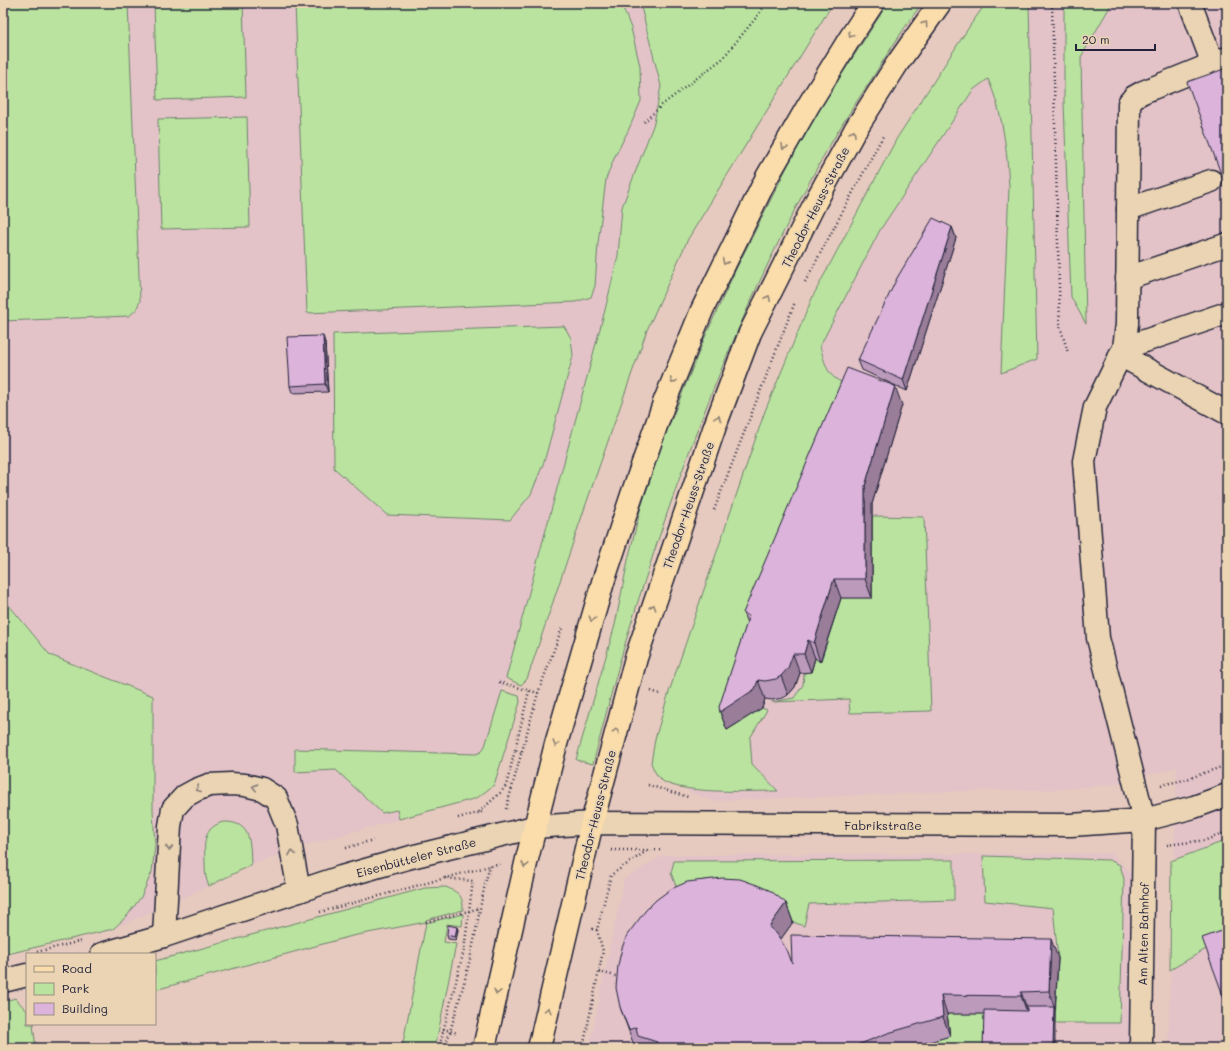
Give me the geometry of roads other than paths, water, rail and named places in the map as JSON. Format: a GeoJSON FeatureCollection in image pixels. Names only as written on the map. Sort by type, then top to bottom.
{"type":"FeatureCollection","features":[{"type":"Feature","properties":{"kind":"main road"},"geometry":{"type":"LineString","coordinates":[[484,1048],[534,827],[570,692],[594,610],[664,403],[702,310],[767,177],[808,106],[873,3]]}},
{"type":"Feature","properties":{"kind":"main road","name":"Theodor-Heuss-Straße"},"geometry":{"type":"LineString","coordinates":[[539,1048],[592,823],[636,658],[715,426],[750,333],[816,201],[855,130],[897,64],[940,3]]}},
{"type":"Feature","properties":{"kind":"street"},"geometry":{"type":"LineString","coordinates":[[1190,3],[1220,61]]}},
{"type":"Feature","properties":{"kind":"street","name":"Am Alten Bahnhof"},"geometry":{"type":"LineString","coordinates":[[1141,1048],[1144,820],[1098,638],[1084,461],[1095,407],[1122,352],[1127,324],[1129,104],[1134,97],[1143,92],[1220,61]]}},
{"type":"Feature","properties":{"kind":"street"},"geometry":{"type":"LineString","coordinates":[[1128,210],[1211,181]]}},
{"type":"Feature","properties":{"kind":"street"},"geometry":{"type":"LineString","coordinates":[[1127,278],[1225,245]]}},
{"type":"Feature","properties":{"kind":"street"},"geometry":{"type":"LineString","coordinates":[[1122,352],[1227,313]]}},
{"type":"Feature","properties":{"kind":"street"},"geometry":{"type":"LineString","coordinates":[[1122,352],[1227,413]]}},
{"type":"Feature","properties":{"kind":"street"},"geometry":{"type":"LineString","coordinates":[[164,936],[170,826],[173,809],[185,796],[209,785],[245,785],[262,788],[276,798],[287,825],[299,891]]}},
{"type":"Feature","properties":{"kind":"street","name":"Fabrikstraße"},"geometry":{"type":"LineString","coordinates":[[534,827],[592,823],[1071,825],[1144,820],[1194,807],[1227,795]]}},
{"type":"Feature","properties":{"kind":"street","name":"Eisenbütteler Straße"},"geometry":{"type":"LineString","coordinates":[[105,953],[164,936],[341,877],[411,857],[534,827]]}},
{"type":"Feature","properties":{"kind":"street"},"geometry":{"type":"LineString","coordinates":[[3,981],[26,975]]}}]}
